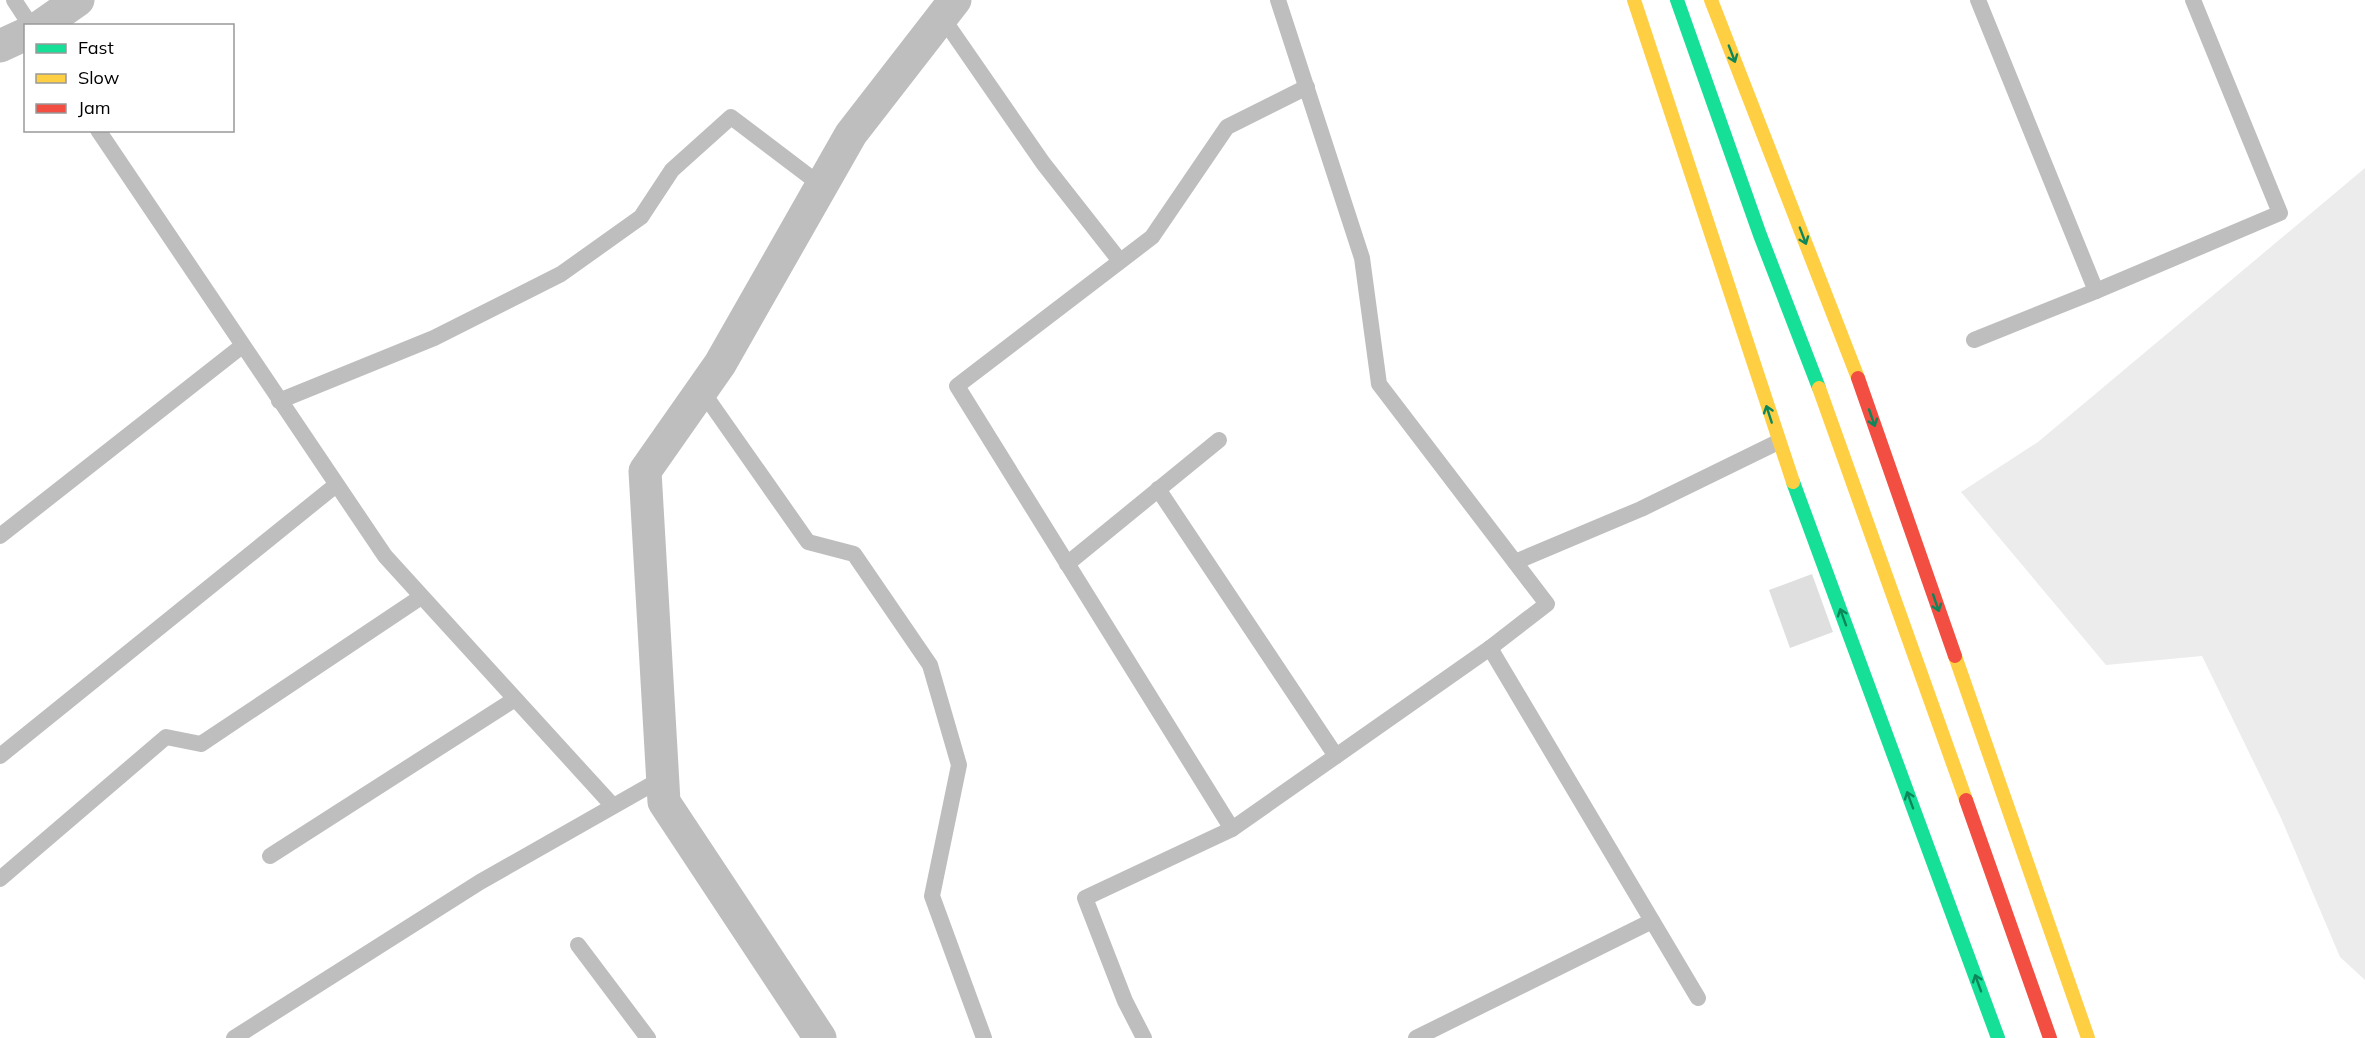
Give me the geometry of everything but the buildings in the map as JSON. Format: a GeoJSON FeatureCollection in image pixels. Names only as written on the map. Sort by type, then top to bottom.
{"type":"FeatureCollection","features":[{"type":"Feature","properties":{"kind":"main road"},"geometry":{"type":"LineString","coordinates":[[1634,0],[1778,442],[1998,1038]]}},
{"type":"Feature","properties":{"kind":"main road"},"geometry":{"type":"LineString","coordinates":[[1677,0],[1760,235],[1830,417],[2050,1038]]}},
{"type":"Feature","properties":{"kind":"main road"},"geometry":{"type":"LineString","coordinates":[[1711,0],[1855,369],[2088,1038]]}},
{"type":"Feature","properties":{"kind":"street"},"geometry":{"type":"LineString","coordinates":[[44,24],[78,0]]}},
{"type":"Feature","properties":{"kind":"street"},"geometry":{"type":"LineString","coordinates":[[820,1038],[664,802],[645,471],[720,364],[851,134],[948,9]]}},
{"type":"Feature","properties":{"kind":"street"},"geometry":{"type":"LineString","coordinates":[[0,46],[24,35]]}},
{"type":"Feature","properties":{"kind":"lane"},"geometry":{"type":"LineString","coordinates":[[14,0],[30,24]]}},
{"type":"Feature","properties":{"kind":"lane"},"geometry":{"type":"LineString","coordinates":[[1144,1038],[1125,1001],[1085,898],[1232,828],[1490,648],[1547,604],[1379,384],[1362,258],[1278,0]]}},
{"type":"Feature","properties":{"kind":"lane"},"geometry":{"type":"LineString","coordinates":[[1978,0],[2096,291]]}},
{"type":"Feature","properties":{"kind":"lane"},"geometry":{"type":"LineString","coordinates":[[1974,340],[2280,213],[2193,0]]}},
{"type":"Feature","properties":{"kind":"lane"},"geometry":{"type":"LineString","coordinates":[[948,9],[1043,163],[1120,261]]}},
{"type":"Feature","properties":{"kind":"lane"},"geometry":{"type":"LineString","coordinates":[[1232,828],[957,386],[1152,237],[1227,127],[1307,87]]}},
{"type":"Feature","properties":{"kind":"lane"},"geometry":{"type":"LineString","coordinates":[[279,401],[434,338],[561,274],[641,217],[672,170],[731,117],[822,186]]}},
{"type":"Feature","properties":{"kind":"lane"},"geometry":{"type":"LineString","coordinates":[[99,132],[385,556],[613,806]]}},
{"type":"Feature","properties":{"kind":"lane"},"geometry":{"type":"LineString","coordinates":[[0,537],[242,346]]}},
{"type":"Feature","properties":{"kind":"lane"},"geometry":{"type":"LineString","coordinates":[[702,391],[808,542],[854,554],[930,665],[959,765],[932,896],[984,1038]]}},
{"type":"Feature","properties":{"kind":"lane"},"geometry":{"type":"LineString","coordinates":[[1066,564],[1218,440]]}},
{"type":"Feature","properties":{"kind":"lane"},"geometry":{"type":"LineString","coordinates":[[1515,562],[1641,509],[1778,442]]}},
{"type":"Feature","properties":{"kind":"lane"},"geometry":{"type":"LineString","coordinates":[[0,756],[336,485]]}},
{"type":"Feature","properties":{"kind":"lane"},"geometry":{"type":"LineString","coordinates":[[1158,489],[1336,756]]}},
{"type":"Feature","properties":{"kind":"lane"},"geometry":{"type":"LineString","coordinates":[[0,879],[166,737],[201,744],[422,597]]}},
{"type":"Feature","properties":{"kind":"lane"},"geometry":{"type":"LineString","coordinates":[[1490,648],[1698,998]]}},
{"type":"Feature","properties":{"kind":"lane"},"geometry":{"type":"LineString","coordinates":[[270,856],[515,699]]}},
{"type":"Feature","properties":{"kind":"lane"},"geometry":{"type":"LineString","coordinates":[[234,1038],[480,882],[663,778]]}},
{"type":"Feature","properties":{"kind":"lane"},"geometry":{"type":"LineString","coordinates":[[1416,1038],[1652,921]]}},
{"type":"Feature","properties":{"kind":"lane"},"geometry":{"type":"LineString","coordinates":[[578,945],[648,1038]]}},
{"type":"Feature","properties":{"kind":"shaded area"},"geometry":{"type":"Polygon","coordinates":[[[2365,168],[2365,980],[2340,957],[2281,818],[2202,656],[2106,665],[1961,492],[2038,442],[2365,168]]]}},
{"type":"Feature","properties":{"kind":"traffic: fast"},"geometry":{"type":"LineString","coordinates":[[1677,0],[1760,235],[1819,388]]}},
{"type":"Feature","properties":{"kind":"traffic: fast"},"geometry":{"type":"LineString","coordinates":[[1793,482],[1998,1038]]}},
{"type":"Feature","properties":{"kind":"traffic: slow"},"geometry":{"type":"LineString","coordinates":[[1634,0],[1793,482]]}},
{"type":"Feature","properties":{"kind":"traffic: slow"},"geometry":{"type":"LineString","coordinates":[[1711,0],[1858,378]]}},
{"type":"Feature","properties":{"kind":"traffic: slow"},"geometry":{"type":"LineString","coordinates":[[1819,388],[1966,800]]}},
{"type":"Feature","properties":{"kind":"traffic: slow"},"geometry":{"type":"LineString","coordinates":[[1955,656],[2088,1038]]}},
{"type":"Feature","properties":{"kind":"traffic: jam"},"geometry":{"type":"LineString","coordinates":[[1858,378],[1955,656]]}},
{"type":"Feature","properties":{"kind":"traffic: jam"},"geometry":{"type":"LineString","coordinates":[[1966,800],[2050,1038]]}}]}
